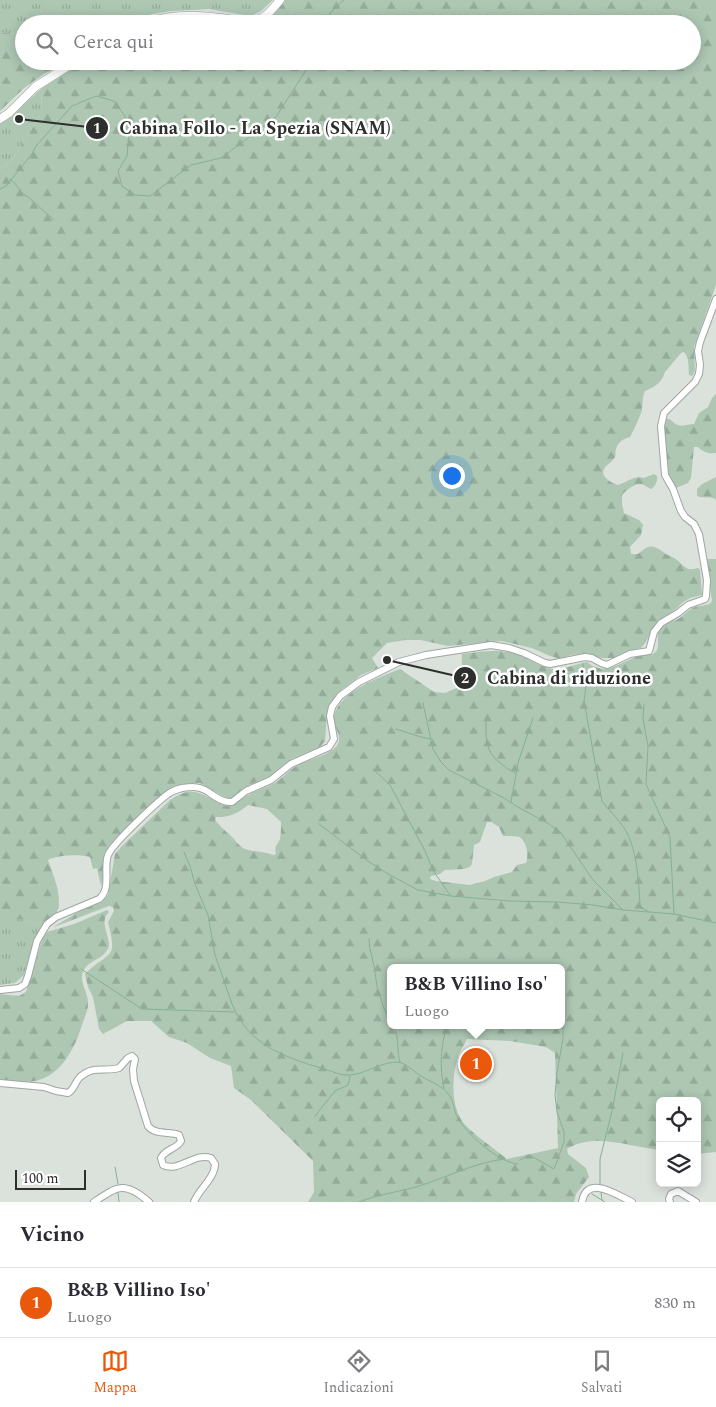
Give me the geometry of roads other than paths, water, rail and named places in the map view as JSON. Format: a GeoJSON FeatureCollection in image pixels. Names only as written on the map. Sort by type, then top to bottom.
{"type":"FeatureCollection","features":[{"type":"Feature","properties":{"kind":"main road"},"geometry":{"type":"LineString","coordinates":[[266,15],[280,0]]}},
{"type":"Feature","properties":{"kind":"main road"},"geometry":{"type":"LineString","coordinates":[[0,119],[36,87],[62,70]]}},
{"type":"Feature","properties":{"kind":"street"},"geometry":{"type":"LineString","coordinates":[[0,990],[18,988],[25,984],[37,941],[47,924],[56,917],[102,896],[106,885],[107,858],[111,850],[122,837],[165,797],[178,789],[197,787],[204,789],[222,802],[232,802],[246,791],[271,780],[291,764],[326,749],[334,740],[330,716],[332,707],[340,696],[359,682],[400,662],[413,658],[491,645],[509,648],[550,664],[585,657],[607,665],[630,654],[648,651],[658,626],[688,605],[705,599],[707,580],[700,534],[694,524],[681,511],[665,473],[661,426],[664,413],[695,382],[699,374],[698,351],[700,342],[716,299]]}},
{"type":"Feature","properties":{"kind":"street"},"geometry":{"type":"LineString","coordinates":[[0,1083],[44,1087],[65,1094],[72,1091],[80,1077],[86,1073],[99,1069],[119,1068],[132,1056],[135,1059],[133,1069],[134,1081],[148,1126],[150,1129],[158,1132],[176,1134],[181,1140],[179,1145],[163,1154],[161,1158],[163,1164],[171,1167],[202,1156],[211,1158],[215,1164],[213,1172],[194,1202]]}},
{"type":"Feature","properties":{"kind":"street"},"geometry":{"type":"LineString","coordinates":[[94,1202],[115,1189],[127,1188],[132,1189],[148,1202]]}},
{"type":"Feature","properties":{"kind":"street"},"geometry":{"type":"LineString","coordinates":[[582,1202],[585,1193],[591,1188],[596,1188],[608,1190],[632,1202]]}},
{"type":"Feature","properties":{"kind":"street"},"geometry":{"type":"LineString","coordinates":[[670,1202],[671,1194],[678,1192],[696,1202]]}},
{"type":"Feature","properties":{"kind":"waterway"},"geometry":{"type":"LineString","coordinates":[[329,15],[344,0]]}},
{"type":"Feature","properties":{"kind":"waterway"},"geometry":{"type":"LineString","coordinates":[[0,189],[6,186],[32,154],[36,146],[72,106],[96,96],[114,101],[125,116],[129,132],[127,156],[118,171],[122,186],[135,195],[150,196],[191,165],[221,158],[276,117],[306,70]]}},
{"type":"Feature","properties":{"kind":"waterway"},"geometry":{"type":"LineString","coordinates":[[10,179],[54,220]]}},
{"type":"Feature","properties":{"kind":"waterway"},"geometry":{"type":"LineString","coordinates":[[583,664],[586,686],[584,701],[602,801],[620,822],[631,842],[636,864],[640,907],[649,912]]}},
{"type":"Feature","properties":{"kind":"waterway"},"geometry":{"type":"LineString","coordinates":[[423,703],[433,749],[441,762],[449,770],[504,798],[561,833],[593,880],[623,910]]}},
{"type":"Feature","properties":{"kind":"waterway"},"geometry":{"type":"LineString","coordinates":[[644,704],[643,719],[648,746],[646,784],[670,837],[674,914]]}},
{"type":"Feature","properties":{"kind":"waterway"},"geometry":{"type":"LineString","coordinates":[[511,802],[518,763],[533,718]]}},
{"type":"Feature","properties":{"kind":"waterway"},"geometry":{"type":"LineString","coordinates":[[486,721],[488,747],[491,753],[500,763],[515,773]]}},
{"type":"Feature","properties":{"kind":"waterway"},"geometry":{"type":"LineString","coordinates":[[396,729],[430,739]]}},
{"type":"Feature","properties":{"kind":"waterway"},"geometry":{"type":"LineString","coordinates":[[373,769],[390,785],[434,872],[450,895]]}},
{"type":"Feature","properties":{"kind":"waterway"},"geometry":{"type":"LineString","coordinates":[[319,824],[365,859],[418,890],[451,896],[593,905],[624,910],[674,914],[716,923]]}},
{"type":"Feature","properties":{"kind":"waterway"},"geometry":{"type":"LineString","coordinates":[[184,852],[208,915],[215,955],[232,1004],[239,1018],[257,1039],[268,1047],[293,1059],[344,1075],[354,1075],[389,1063],[402,1063],[439,1086],[451,1097],[461,1123],[483,1146],[492,1153],[518,1164]]}},
{"type":"Feature","properties":{"kind":"waterway"},"geometry":{"type":"LineString","coordinates":[[369,939],[377,986],[387,1014]]}},
{"type":"Feature","properties":{"kind":"waterway"},"geometry":{"type":"LineString","coordinates":[[81,969],[142,1009],[235,1012]]}},
{"type":"Feature","properties":{"kind":"waterway"},"geometry":{"type":"LineString","coordinates":[[395,1029],[400,1062]]}},
{"type":"Feature","properties":{"kind":"waterway"},"geometry":{"type":"LineString","coordinates":[[444,1088],[441,1056],[446,1029]]}},
{"type":"Feature","properties":{"kind":"waterway"},"geometry":{"type":"LineString","coordinates":[[520,1160],[527,1156],[533,1157],[554,1169],[564,1142],[564,1132],[557,1112],[555,1095],[563,1029]]}},
{"type":"Feature","properties":{"kind":"waterway"},"geometry":{"type":"LineString","coordinates":[[600,1185],[600,1159],[612,1111],[623,1053]]}},
{"type":"Feature","properties":{"kind":"waterway"},"geometry":{"type":"LineString","coordinates":[[315,1116],[335,1091],[348,1085],[350,1076]]}},
{"type":"Feature","properties":{"kind":"waterway"},"geometry":{"type":"LineString","coordinates":[[359,1202],[419,1186],[482,1164],[504,1159]]}},
{"type":"Feature","properties":{"kind":"waterway"},"geometry":{"type":"LineString","coordinates":[[115,1167],[118,1184]]}},
{"type":"Feature","properties":{"kind":"waterway"},"geometry":{"type":"LineString","coordinates":[[601,1192],[602,1200]]}},
{"type":"Feature","properties":{"kind":"waterway"},"geometry":{"type":"LineString","coordinates":[[118,1193],[119,1202]]}},
{"type":"Feature","properties":{"kind":"waterway"},"geometry":{"type":"LineString","coordinates":[[592,1194],[605,1202]]}},
{"type":"Feature","properties":{"kind":"place","name":"Cabina Follo - La Spezia (SNAM)"},"geometry":{"type":"Point","coordinates":[19,119]}},
{"type":"Feature","properties":{"kind":"place","name":"Cabina di riduzione"},"geometry":{"type":"Point","coordinates":[387,660]}},
{"type":"Feature","properties":{"kind":"place","name":"B&B Villino Iso'"},"geometry":{"type":"Point","coordinates":[476,1064]}}]}
